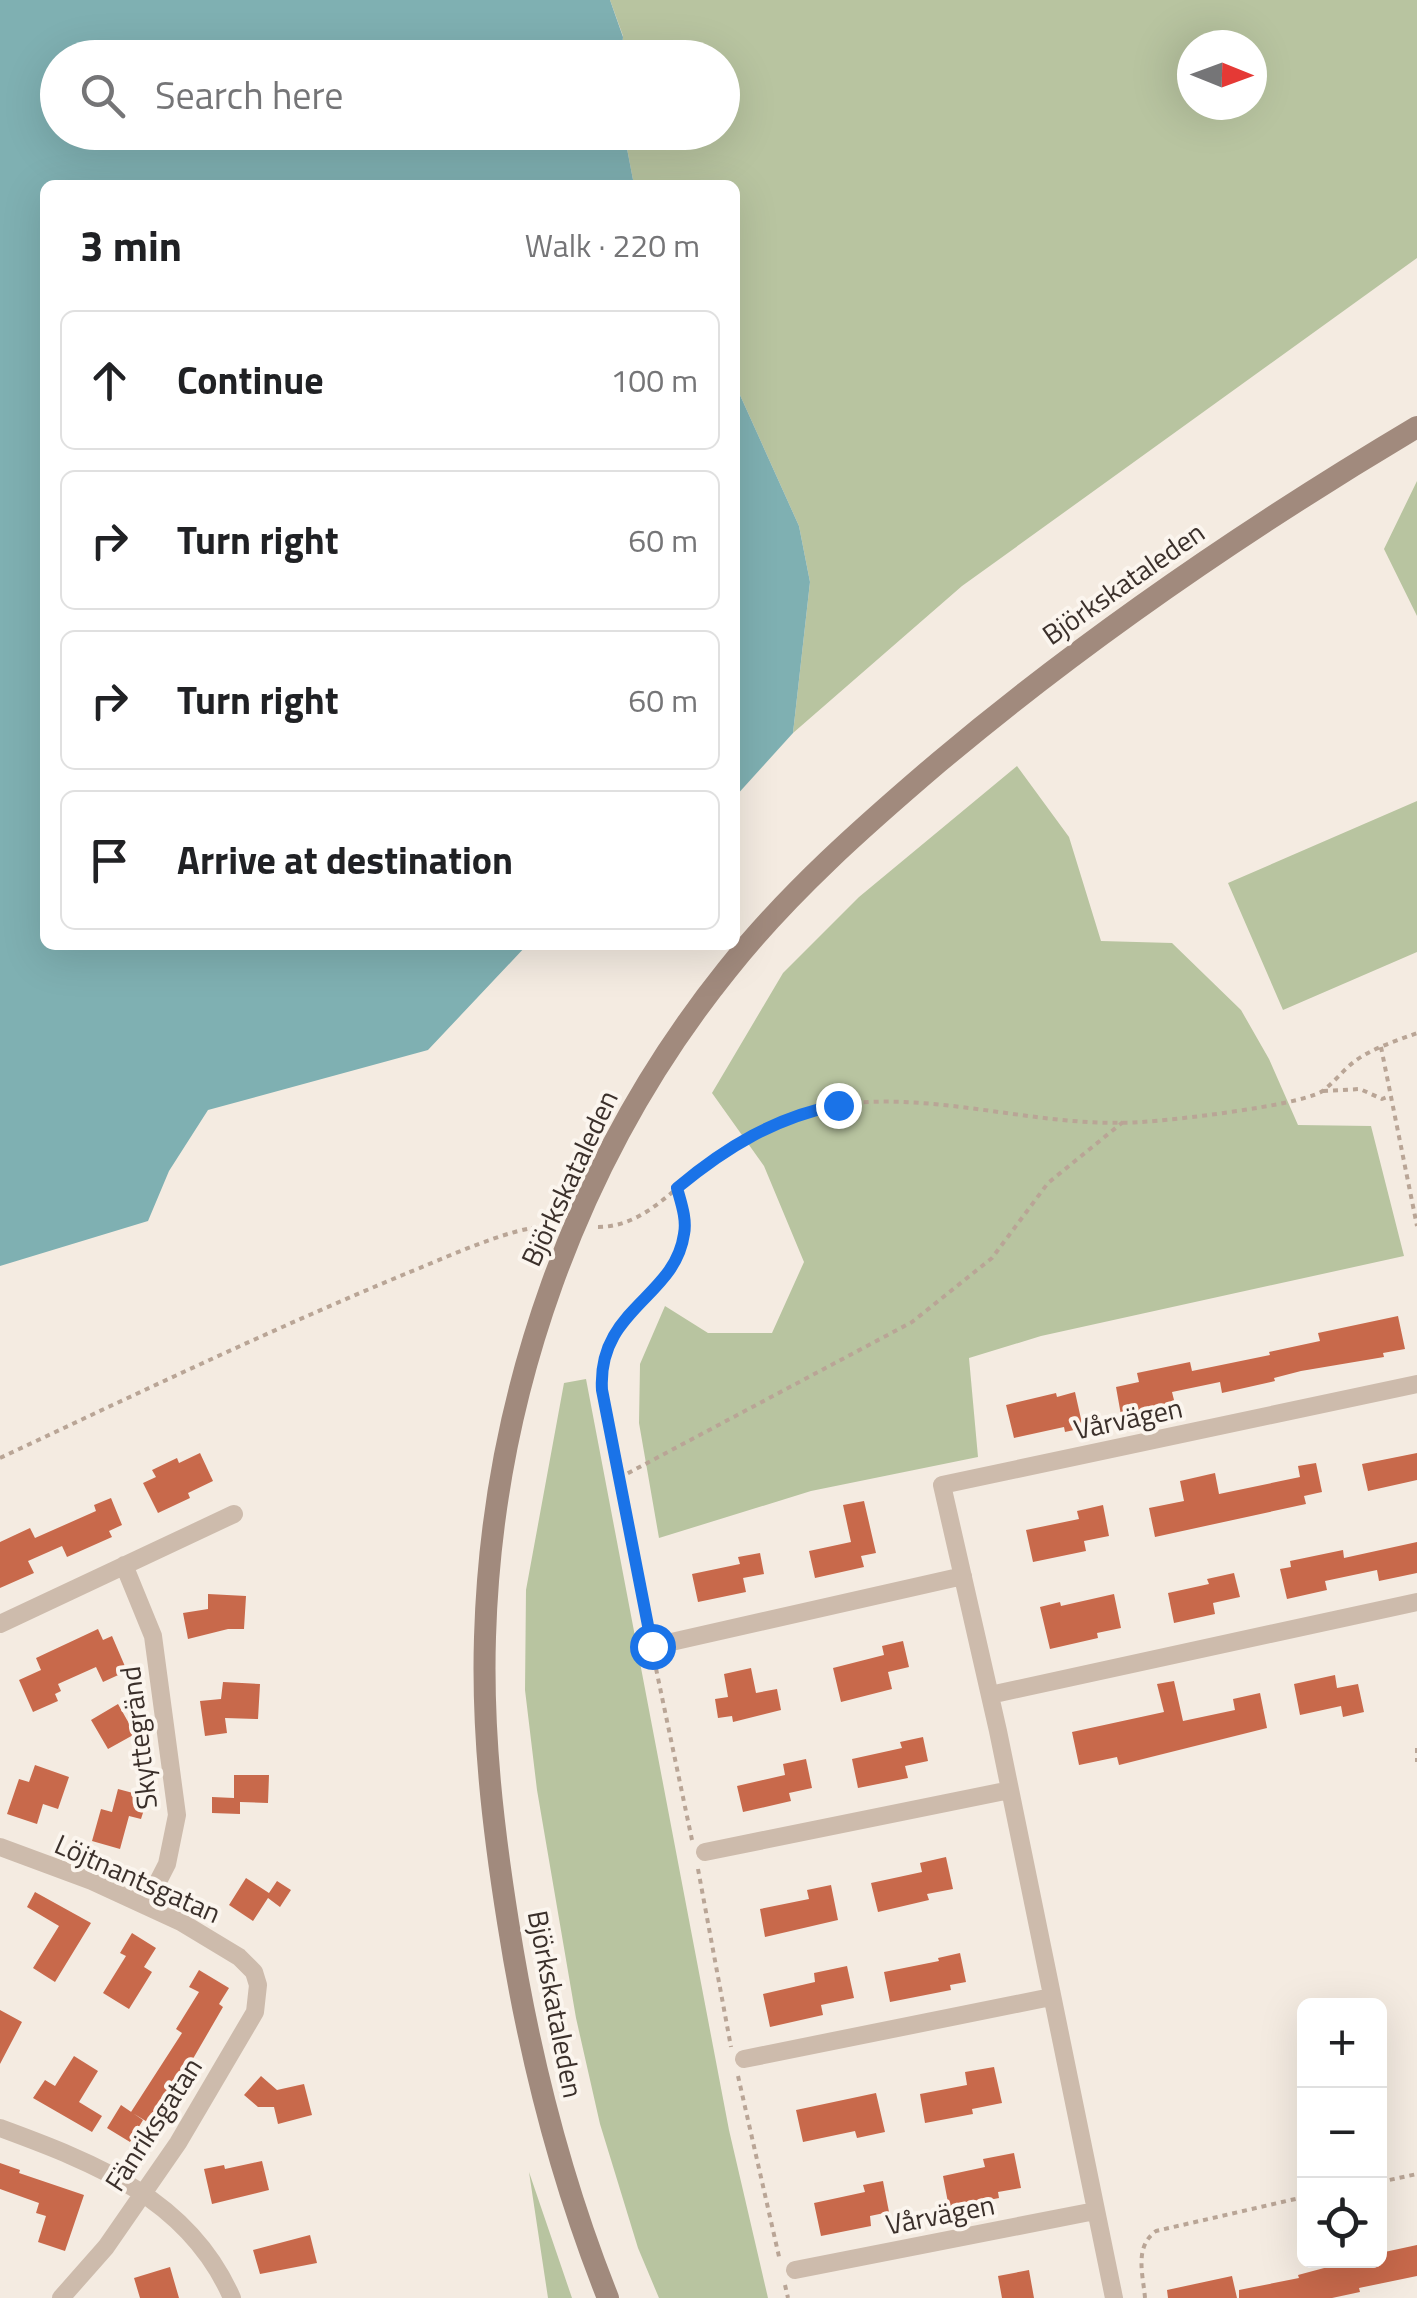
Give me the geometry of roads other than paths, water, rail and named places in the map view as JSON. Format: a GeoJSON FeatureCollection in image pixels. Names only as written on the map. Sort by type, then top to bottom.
{"type":"FeatureCollection","features":[{"type":"Feature","properties":{"kind":"main road","name":"Björkskataleden"},"geometry":{"type":"LineString","coordinates":[[608,2298],[561,2160],[530,2044],[498,1860],[486,1707],[488,1582],[501,1482],[536,1327],[560,1263],[602,1166],[659,1064],[727,970],[816,872],[884,808],[1004,708],[1131,610],[1306,492],[1417,427]]}},
{"type":"Feature","properties":{"kind":"street","name":"Vårvägen"},"geometry":{"type":"LineString","coordinates":[[1114,2298],[990,1695],[942,1486],[1417,1384]]}},
{"type":"Feature","properties":{"kind":"street"},"geometry":{"type":"LineString","coordinates":[[0,1624],[234,1514]]}},
{"type":"Feature","properties":{"kind":"street","name":"Skyttegränd"},"geometry":{"type":"LineString","coordinates":[[124,1565],[153,1636],[177,1816],[166,1864],[146,1905]]}},
{"type":"Feature","properties":{"kind":"street"},"geometry":{"type":"LineString","coordinates":[[666,1643],[963,1576]]}},
{"type":"Feature","properties":{"kind":"street"},"geometry":{"type":"LineString","coordinates":[[990,1695],[1417,1602]]}},
{"type":"Feature","properties":{"kind":"street"},"geometry":{"type":"LineString","coordinates":[[705,1852],[1010,1790]]}},
{"type":"Feature","properties":{"kind":"street","name":"Löjtnantsgatan"},"geometry":{"type":"LineString","coordinates":[[0,1848],[146,1905],[216,1942],[250,1966]]}},
{"type":"Feature","properties":{"kind":"street","name":"Fänriksgatan"},"geometry":{"type":"LineString","coordinates":[[60,2298],[106,2247],[178,2143],[255,2012],[258,1985],[250,1966]]}},
{"type":"Feature","properties":{"kind":"street"},"geometry":{"type":"LineString","coordinates":[[744,2058],[1051,1997]]}},
{"type":"Feature","properties":{"kind":"street"},"geometry":{"type":"LineString","coordinates":[[0,2128],[67,2153],[143,2193],[192,2234],[215,2262],[232,2298]]}},
{"type":"Feature","properties":{"kind":"street","name":"Vårvägen"},"geometry":{"type":"LineString","coordinates":[[795,2270],[1095,2211]]}},
{"type":"Feature","properties":{"kind":"water"},"geometry":{"type":"Polygon","coordinates":[[[0,0],[610,0],[623,40],[40,40],[40,150],[627,150],[633,180],[40,180],[40,950],[522,950],[428,1050],[208,1110],[169,1171],[148,1221],[0,1266],[0,0]]]}},
{"type":"Feature","properties":{"kind":"water"},"geometry":{"type":"Polygon","coordinates":[[[740,395],[799,526],[810,582],[793,733],[740,791],[740,395]]]}}]}
